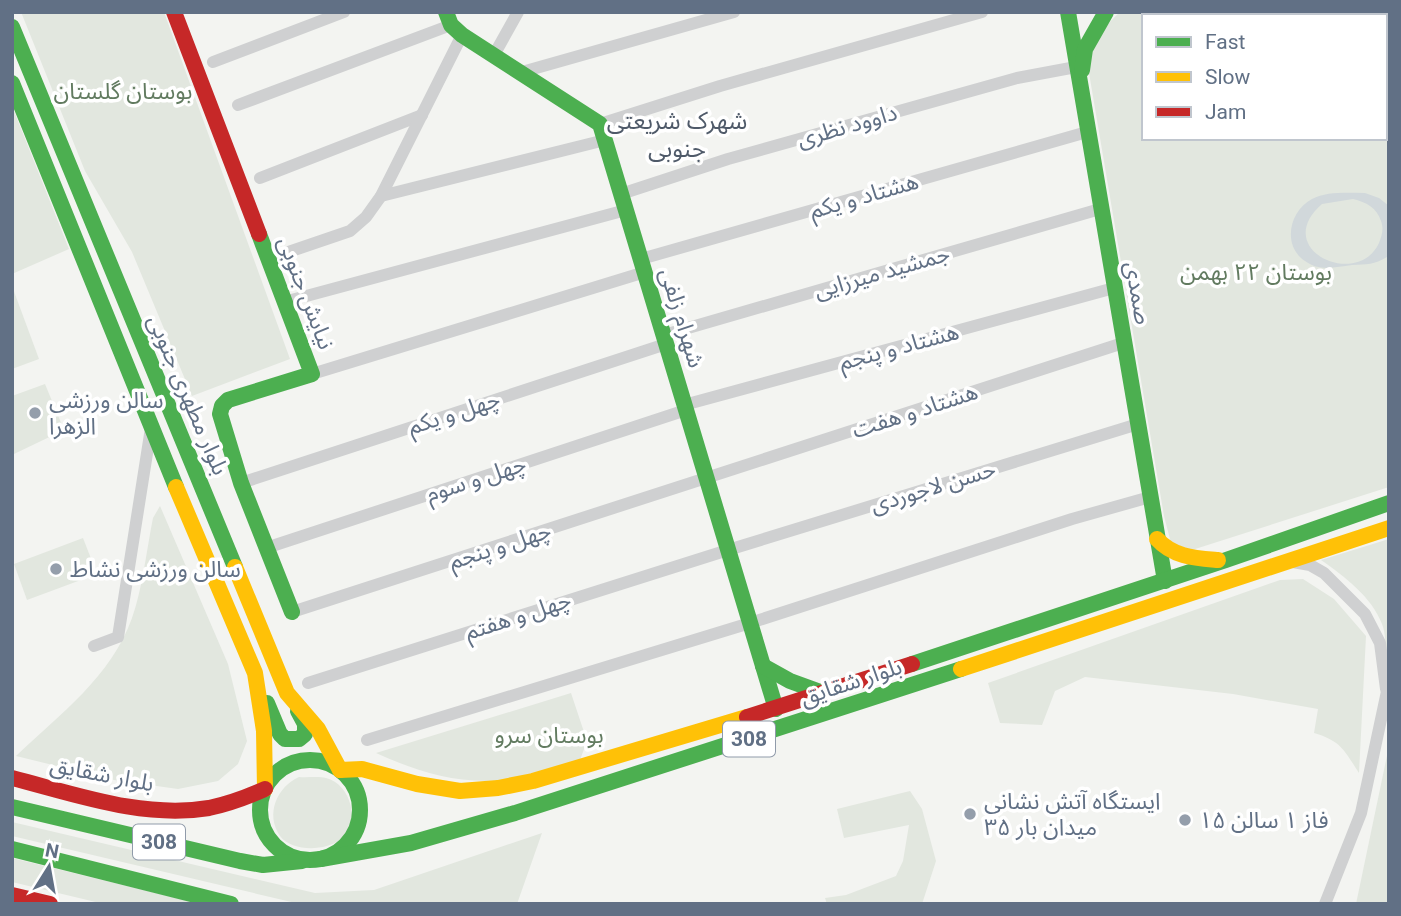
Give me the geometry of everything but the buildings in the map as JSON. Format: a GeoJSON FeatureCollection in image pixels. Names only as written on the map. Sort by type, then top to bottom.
{"type":"FeatureCollection","features":[{"type":"Feature","properties":{"kind":"main road","name":"نیایش جنوبی"},"geometry":{"type":"LineString","coordinates":[[174,12],[312,374],[228,400],[222,406],[220,414],[241,483],[292,612]]}},
{"type":"Feature","properties":{"kind":"main road","name":"صمدی"},"geometry":{"type":"LineString","coordinates":[[1068,12],[1157,538],[1165,581],[1172,601]]}},
{"type":"Feature","properties":{"kind":"main road"},"geometry":{"type":"LineString","coordinates":[[1079,87],[1085,49],[1106,12]]}},
{"type":"Feature","properties":{"kind":"main road"},"geometry":{"type":"LineString","coordinates":[[453,24],[494,55],[600,124]]}},
{"type":"Feature","properties":{"kind":"main road","name":"بلوار مطهری جنوبی"},"geometry":{"type":"LineString","coordinates":[[12,27],[287,693],[318,727],[333,751],[340,770]]}},
{"type":"Feature","properties":{"kind":"main road","name":"بلوار مطهری جنوبی"},"geometry":{"type":"LineString","coordinates":[[12,83],[151,427],[255,673],[264,730],[265,789]]}},
{"type":"Feature","properties":{"kind":"main road","name":"شهرام زلفی"},"geometry":{"type":"LineString","coordinates":[[600,124],[781,729]]}},
{"type":"Feature","properties":{"kind":"main road","name":"بلوار شقایق"},"geometry":{"type":"LineString","coordinates":[[340,770],[377,771],[436,788],[480,790],[533,781],[776,709],[1165,581],[1389,503]]}},
{"type":"Feature","properties":{"kind":"main road","name":"بلوار شقایق"},"geometry":{"type":"LineString","coordinates":[[12,807],[240,862],[263,864],[314,859],[424,840],[781,729],[1389,528]]}},
{"type":"Feature","properties":{"kind":"main road"},"geometry":{"type":"LineString","coordinates":[[1157,538],[1163,547],[1170,551],[1200,558],[1226,560]]}},
{"type":"Feature","properties":{"kind":"main road"},"geometry":{"type":"LineString","coordinates":[[763,666],[790,681],[823,693]]}},
{"type":"Feature","properties":{"kind":"main road"},"geometry":{"type":"LineString","coordinates":[[255,673],[280,734],[285,739],[299,739],[305,734],[305,723],[287,693]]}},
{"type":"Feature","properties":{"kind":"main road"},"geometry":{"type":"LineString","coordinates":[[313,760],[340,770],[351,782],[358,796],[360,813],[357,828],[349,842],[336,853],[314,859],[292,856],[278,848],[267,836],[261,820],[260,804],[273,776],[285,767],[313,760]]}},
{"type":"Feature","properties":{"kind":"main road","name":"بلوار شقایق"},"geometry":{"type":"LineString","coordinates":[[12,778],[136,807],[167,809],[200,808],[233,802],[265,789]]}},
{"type":"Feature","properties":{"kind":"main road"},"geometry":{"type":"LineString","coordinates":[[12,849],[231,904]]}},
{"type":"Feature","properties":{"kind":"main road"},"geometry":{"type":"LineString","coordinates":[[12,895],[50,904]]}},
{"type":"Feature","properties":{"kind":"street"},"geometry":{"type":"LineString","coordinates":[[213,62],[344,12]]}},
{"type":"Feature","properties":{"kind":"street"},"geometry":{"type":"LineString","coordinates":[[494,55],[517,12]]}},
{"type":"Feature","properties":{"kind":"street"},"geometry":{"type":"LineString","coordinates":[[522,72],[734,12]]}},
{"type":"Feature","properties":{"kind":"street"},"geometry":{"type":"LineString","coordinates":[[600,124],[720,86],[982,12]]}},
{"type":"Feature","properties":{"kind":"street"},"geometry":{"type":"LineString","coordinates":[[268,259],[350,231],[366,217],[381,196],[422,116],[453,24]]}},
{"type":"Feature","properties":{"kind":"street"},"geometry":{"type":"LineString","coordinates":[[238,105],[453,24]]}},
{"type":"Feature","properties":{"kind":"street","name":"داوود نظری"},"geometry":{"type":"LineString","coordinates":[[621,194],[728,159],[1017,78],[1076,67]]}},
{"type":"Feature","properties":{"kind":"street"},"geometry":{"type":"LineString","coordinates":[[260,178],[422,116]]}},
{"type":"Feature","properties":{"kind":"street","name":"هشتاد و یکم"},"geometry":{"type":"LineString","coordinates":[[312,374],[643,266],[1087,132]]}},
{"type":"Feature","properties":{"kind":"street"},"geometry":{"type":"LineString","coordinates":[[381,196],[605,140]]}},
{"type":"Feature","properties":{"kind":"street","name":"جمشید میرزایی"},"geometry":{"type":"LineString","coordinates":[[665,340],[1100,209]]}},
{"type":"Feature","properties":{"kind":"street"},"geometry":{"type":"LineString","coordinates":[[284,302],[626,210]]}},
{"type":"Feature","properties":{"kind":"street","name":"هشتاد و پنجم"},"geometry":{"type":"LineString","coordinates":[[685,407],[1114,288]]}},
{"type":"Feature","properties":{"kind":"street","name":"چهل و یکم"},"geometry":{"type":"LineString","coordinates":[[241,483],[665,340]]}},
{"type":"Feature","properties":{"kind":"street","name":"هشتاد و هفت"},"geometry":{"type":"LineString","coordinates":[[707,480],[1123,343]]}},
{"type":"Feature","properties":{"kind":"street","name":"چهل و سوم"},"geometry":{"type":"LineString","coordinates":[[266,548],[685,407]]}},
{"type":"Feature","properties":{"kind":"street","name":"حسن لاجوردی"},"geometry":{"type":"LineString","coordinates":[[728,550],[1138,424]]}},
{"type":"Feature","properties":{"kind":"street"},"geometry":{"type":"LineString","coordinates":[[94,646],[118,637],[151,427]]}},
{"type":"Feature","properties":{"kind":"street","name":"چهل و پنجم"},"geometry":{"type":"LineString","coordinates":[[292,612],[707,480]]}},
{"type":"Feature","properties":{"kind":"street"},"geometry":{"type":"LineString","coordinates":[[367,740],[750,623],[1072,519],[1150,497]]}},
{"type":"Feature","properties":{"kind":"street","name":"چهل و هفتم"},"geometry":{"type":"LineString","coordinates":[[308,683],[728,550]]}},
{"type":"Feature","properties":{"kind":"street"},"geometry":{"type":"LineString","coordinates":[[1289,561],[1310,565],[1324,573],[1365,614],[1380,643],[1387,686],[1362,813],[1325,904]]}},
{"type":"Feature","properties":{"kind":"green space","name":"بوستان گلستان"},"geometry":{"type":"Polygon","coordinates":[[[21,12],[164,12],[290,359],[192,396],[132,252],[85,171],[21,12]]]}},
{"type":"Feature","properties":{"kind":"green space","name":"بوستان ۲۲ بهمن"},"geometry":{"type":"Polygon","coordinates":[[[1120,12],[1153,14],[1142,14],[1142,140],[1387,140],[1387,14],[1206,14],[1389,12],[1389,487],[1192,550],[1171,543],[1164,516],[1088,67],[1098,36],[1120,12]]]}},
{"type":"Feature","properties":{"kind":"green space"},"geometry":{"type":"Polygon","coordinates":[[[12,106],[69,249],[12,274],[12,106]]]}},
{"type":"Feature","properties":{"kind":"green space"},"geometry":{"type":"Polygon","coordinates":[[[12,286],[39,359],[12,369],[12,286]]]}},
{"type":"Feature","properties":{"kind":"green space","name":"سالن ورزشی الزهرا"},"geometry":{"type":"Polygon","coordinates":[[[45,384],[64,430],[14,454],[12,396],[45,384]]]}},
{"type":"Feature","properties":{"kind":"green space"},"geometry":{"type":"Polygon","coordinates":[[[160,506],[228,664],[247,741],[238,764],[218,781],[178,789],[114,780],[16,756],[98,677],[123,639],[136,607],[153,518],[160,506]]]}},
{"type":"Feature","properties":{"kind":"green space","name":"سالن ورزشی نشاط"},"geometry":{"type":"Polygon","coordinates":[[[83,538],[97,574],[27,600],[14,564],[83,538]]]}},
{"type":"Feature","properties":{"kind":"green space"},"geometry":{"type":"Polygon","coordinates":[[[1389,539],[1387,657],[1383,628],[1371,605],[1348,580],[1321,560],[1389,539]]]}},
{"type":"Feature","properties":{"kind":"green space"},"geometry":{"type":"Polygon","coordinates":[[[1303,579],[1334,599],[1366,636],[1359,773],[1341,747],[1314,733],[1318,709],[1233,694],[1085,677],[1055,691],[1042,725],[1000,723],[988,683],[1280,580],[1303,579]]]}},
{"type":"Feature","properties":{"kind":"green space","name":"بوستان سرو"},"geometry":{"type":"Polygon","coordinates":[[[571,693],[587,741],[580,760],[546,771],[512,779],[476,781],[425,772],[376,753],[571,693]]]}},
{"type":"Feature","properties":{"kind":"green space"},"geometry":{"type":"Polygon","coordinates":[[[1389,746],[1389,904],[1356,904],[1389,746]]]}},
{"type":"Feature","properties":{"kind":"green space"},"geometry":{"type":"Polygon","coordinates":[[[299,777],[326,778],[342,788],[347,796],[351,805],[351,824],[347,833],[334,844],[318,848],[300,847],[292,845],[280,836],[274,819],[276,802],[285,787],[299,777]]]}},
{"type":"Feature","properties":{"kind":"green space"},"geometry":{"type":"Polygon","coordinates":[[[910,791],[922,809],[936,861],[922,904],[827,904],[825,898],[846,895],[896,876],[903,861],[909,825],[844,838],[837,809],[910,791]]]}},
{"type":"Feature","properties":{"kind":"green space"},"geometry":{"type":"Polygon","coordinates":[[[12,822],[315,893],[374,890],[542,833],[517,904],[300,904],[12,836],[12,822]]]}},
{"type":"Feature","properties":{"kind":"green space"},"geometry":{"type":"Polygon","coordinates":[[[12,858],[201,904],[104,904],[12,882],[12,858]]]}},
{"type":"Feature","properties":{"kind":"shaded area"},"geometry":{"type":"Polygon","coordinates":[[[1365,193],[1379,198],[1389,206],[1387,257],[1370,264],[1328,268],[1316,267],[1298,255],[1293,247],[1291,229],[1304,204],[1318,196],[1365,193]],[[1358,200],[1322,204],[1309,221],[1306,236],[1311,249],[1323,258],[1338,263],[1354,263],[1368,257],[1379,243],[1382,224],[1370,206],[1358,200]]]}},
{"type":"Feature","properties":{"kind":"traffic: fast"},"geometry":{"type":"LineString","coordinates":[[446,12],[451,25],[462,35],[600,124],[776,709]]}},
{"type":"Feature","properties":{"kind":"traffic: fast"},"geometry":{"type":"LineString","coordinates":[[1068,12],[1165,581]]}},
{"type":"Feature","properties":{"kind":"traffic: fast"},"geometry":{"type":"LineString","coordinates":[[1082,70],[1085,49],[1106,12]]}},
{"type":"Feature","properties":{"kind":"traffic: fast"},"geometry":{"type":"LineString","coordinates":[[12,27],[235,567]]}},
{"type":"Feature","properties":{"kind":"traffic: fast"},"geometry":{"type":"LineString","coordinates":[[12,83],[176,487]]}},
{"type":"Feature","properties":{"kind":"traffic: fast"},"geometry":{"type":"LineString","coordinates":[[259,234],[312,374],[228,400],[222,406],[220,414],[241,483],[292,612]]}},
{"type":"Feature","properties":{"kind":"traffic: fast"},"geometry":{"type":"LineString","coordinates":[[912,664],[1389,503]]}},
{"type":"Feature","properties":{"kind":"traffic: fast"},"geometry":{"type":"LineString","coordinates":[[763,666],[790,681],[823,693]]}},
{"type":"Feature","properties":{"kind":"traffic: fast"},"geometry":{"type":"LineString","coordinates":[[321,859],[411,843],[515,813],[961,669]]}},
{"type":"Feature","properties":{"kind":"traffic: fast"},"geometry":{"type":"LineString","coordinates":[[267,703],[280,734],[285,739],[299,739],[305,734],[305,724],[298,711]]}},
{"type":"Feature","properties":{"kind":"traffic: fast"},"geometry":{"type":"LineString","coordinates":[[310,760],[329,764],[345,775],[356,791],[360,810],[356,829],[345,845],[329,856],[310,860],[291,856],[275,845],[264,829],[260,810],[264,791],[275,775],[291,764],[310,760]]}},
{"type":"Feature","properties":{"kind":"traffic: fast"},"geometry":{"type":"LineString","coordinates":[[12,807],[240,861],[263,865],[302,861]]}},
{"type":"Feature","properties":{"kind":"traffic: fast"},"geometry":{"type":"LineString","coordinates":[[12,849],[231,904]]}},
{"type":"Feature","properties":{"kind":"traffic: slow"},"geometry":{"type":"LineString","coordinates":[[176,487],[255,673],[264,731],[265,789]]}},
{"type":"Feature","properties":{"kind":"traffic: slow"},"geometry":{"type":"LineString","coordinates":[[961,669],[1389,528]]}},
{"type":"Feature","properties":{"kind":"traffic: slow"},"geometry":{"type":"LineString","coordinates":[[1157,539],[1177,553],[1218,560]]}},
{"type":"Feature","properties":{"kind":"traffic: slow"},"geometry":{"type":"LineString","coordinates":[[235,567],[287,693],[318,729],[340,770]]}},
{"type":"Feature","properties":{"kind":"traffic: slow"},"geometry":{"type":"LineString","coordinates":[[340,770],[362,769],[417,784],[460,791],[498,788],[533,781],[747,717]]}},
{"type":"Feature","properties":{"kind":"traffic: jam"},"geometry":{"type":"LineString","coordinates":[[174,12],[259,234]]}},
{"type":"Feature","properties":{"kind":"traffic: jam"},"geometry":{"type":"LineString","coordinates":[[747,717],[912,664]]}},
{"type":"Feature","properties":{"kind":"traffic: jam"},"geometry":{"type":"LineString","coordinates":[[12,778],[109,803],[159,810],[209,808],[265,789]]}},
{"type":"Feature","properties":{"kind":"traffic: jam"},"geometry":{"type":"LineString","coordinates":[[12,895],[50,904]]}},
{"type":"Feature","properties":{"kind":"place","name":"سالن ورزشی الزهرا"},"geometry":{"type":"Point","coordinates":[35,413]}},
{"type":"Feature","properties":{"kind":"place","name":"سالن ورزشی نشاط"},"geometry":{"type":"Point","coordinates":[56,569]}},
{"type":"Feature","properties":{"kind":"place","name":"ایستگاه آتش نشانی ۳۵ میدان بار"},"geometry":{"type":"Point","coordinates":[970,814]}},
{"type":"Feature","properties":{"kind":"place","name":"فاز ۱ سالن ۱۵"},"geometry":{"type":"Point","coordinates":[1185,820]}},
{"type":"Feature","properties":{"kind":"district","name":"شهرک شریعتی جنوبی"},"geometry":{"type":"Point","coordinates":[677,135]}}]}
